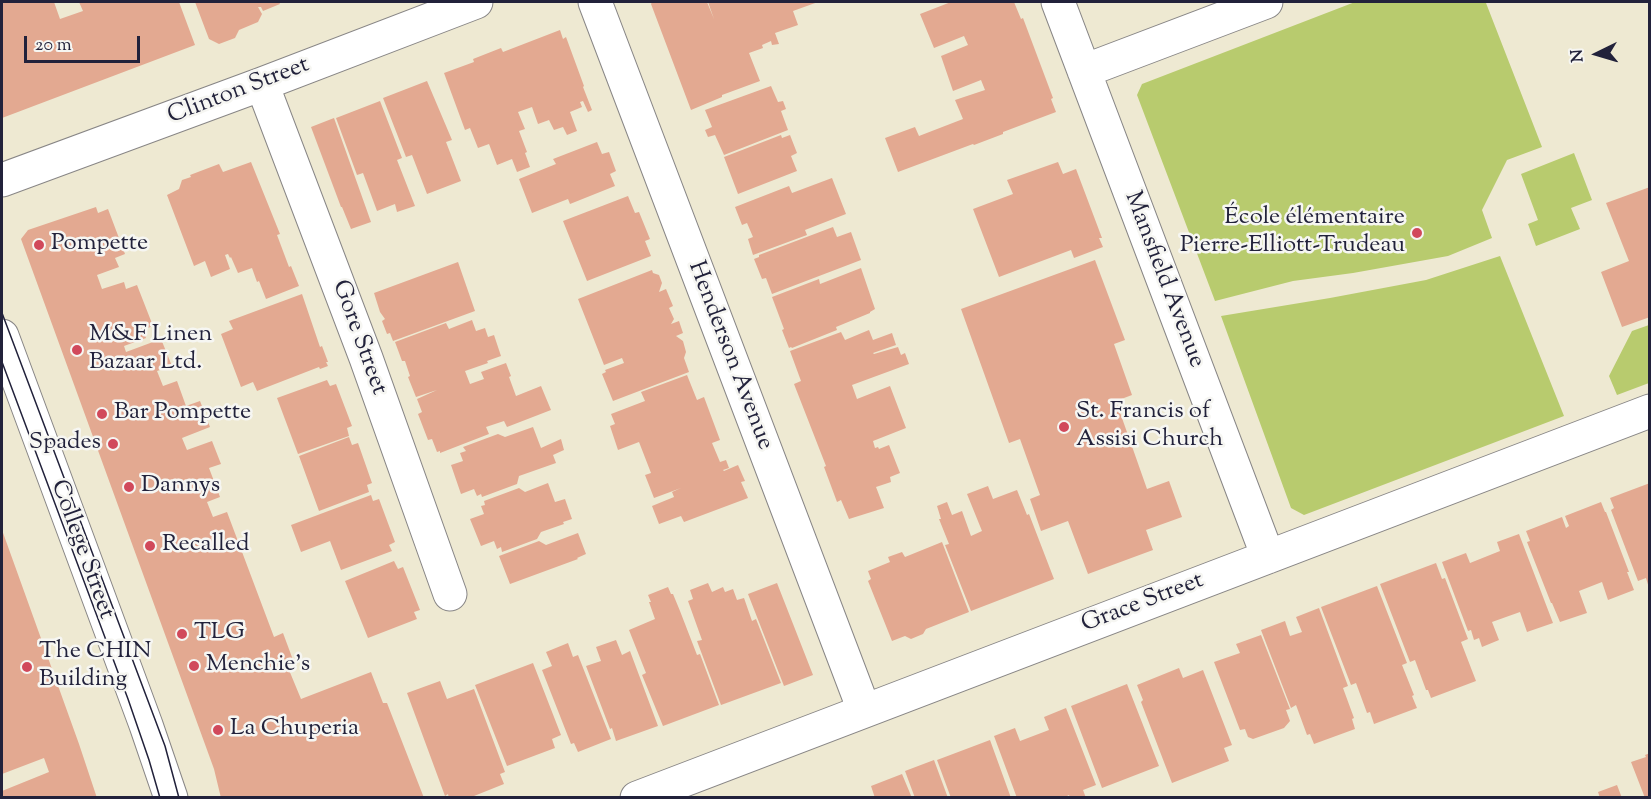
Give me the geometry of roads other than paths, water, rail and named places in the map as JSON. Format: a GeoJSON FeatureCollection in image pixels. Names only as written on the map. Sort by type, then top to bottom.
{"type":"FeatureCollection","features":[{"type":"Feature","properties":{"kind":"street","name":"Clinton Street"},"geometry":{"type":"LineString","coordinates":[[2,180],[476,2]]}},
{"type":"Feature","properties":{"kind":"street","name":"Henderson Avenue"},"geometry":{"type":"LineString","coordinates":[[595,2],[864,710]]}},
{"type":"Feature","properties":{"kind":"street","name":"Mansfield Avenue"},"geometry":{"type":"LineString","coordinates":[[1058,2],[1268,557]]}},
{"type":"Feature","properties":{"kind":"street"},"geometry":{"type":"LineString","coordinates":[[1084,71],[1266,2]]}},
{"type":"Feature","properties":{"kind":"street","name":"Gore Street"},"geometry":{"type":"LineString","coordinates":[[262,84],[366,358],[450,594]]}},
{"type":"Feature","properties":{"kind":"street","name":"College Street"},"geometry":{"type":"LineString","coordinates":[[2,336],[171,798]]}},
{"type":"Feature","properties":{"kind":"street","name":"Grace Street"},"geometry":{"type":"LineString","coordinates":[[637,798],[1650,411]]}},
{"type":"Feature","properties":{"kind":"tram line"},"geometry":{"type":"LineString","coordinates":[[2,313],[165,746],[179,798]]}},
{"type":"Feature","properties":{"kind":"tram line"},"geometry":{"type":"LineString","coordinates":[[2,362],[128,699],[160,798]]}},
{"type":"Feature","properties":{"kind":"place","name":"École élémentaire Pierre-Elliott-Trudeau"},"geometry":{"type":"Point","coordinates":[1417,233]}},
{"type":"Feature","properties":{"kind":"place","name":"Pompette"},"geometry":{"type":"Point","coordinates":[39,245]}},
{"type":"Feature","properties":{"kind":"place","name":"M&F Linen Bazaar Ltd."},"geometry":{"type":"Point","coordinates":[77,350]}},
{"type":"Feature","properties":{"kind":"place","name":"Bar Pompette"},"geometry":{"type":"Point","coordinates":[102,414]}},
{"type":"Feature","properties":{"kind":"place","name":"St. Francis of Assisi Church"},"geometry":{"type":"Point","coordinates":[1064,427]}},
{"type":"Feature","properties":{"kind":"place","name":"Spades"},"geometry":{"type":"Point","coordinates":[113,444]}},
{"type":"Feature","properties":{"kind":"place","name":"Dannys"},"geometry":{"type":"Point","coordinates":[129,487]}},
{"type":"Feature","properties":{"kind":"place","name":"Recalled"},"geometry":{"type":"Point","coordinates":[150,546]}},
{"type":"Feature","properties":{"kind":"place","name":"TLG"},"geometry":{"type":"Point","coordinates":[182,634]}},
{"type":"Feature","properties":{"kind":"place","name":"Menchie's"},"geometry":{"type":"Point","coordinates":[194,666]}},
{"type":"Feature","properties":{"kind":"place","name":"The CHIN Building"},"geometry":{"type":"Point","coordinates":[27,667]}},
{"type":"Feature","properties":{"kind":"place","name":"La Chuperia"},"geometry":{"type":"Point","coordinates":[218,730]}}]}
